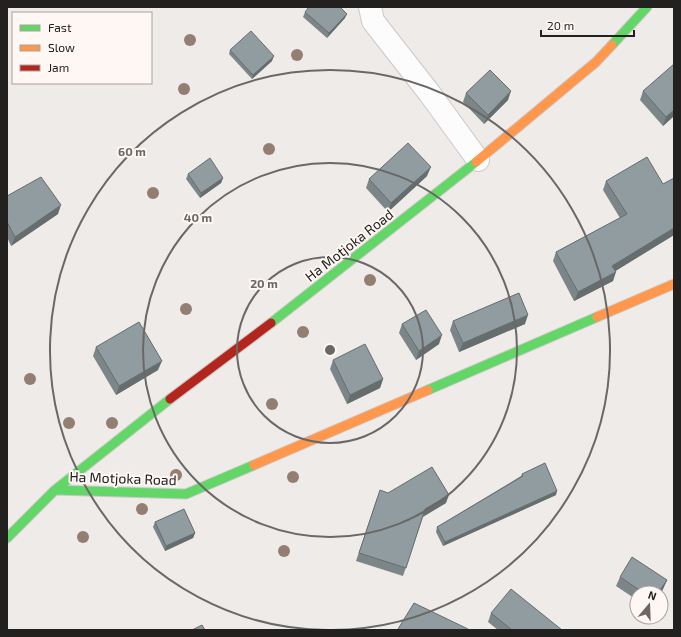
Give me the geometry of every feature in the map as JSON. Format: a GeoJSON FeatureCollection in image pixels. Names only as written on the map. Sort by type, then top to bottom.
{"type":"FeatureCollection","features":[{"type":"Feature","properties":{"kind":"street"},"geometry":{"type":"LineString","coordinates":[[370,7],[373,21],[430,94],[478,160]]}},
{"type":"Feature","properties":{"kind":"street","name":"Ha Motjoka Road"},"geometry":{"type":"LineString","coordinates":[[7,538],[55,490],[159,407],[322,284],[478,160],[596,62],[647,7]]}},
{"type":"Feature","properties":{"kind":"street","name":"Ha Motjoka Road"},"geometry":{"type":"LineString","coordinates":[[55,490],[186,494],[674,284]]}},
{"type":"Feature","properties":{"kind":"building"},"geometry":{"type":"Polygon","coordinates":[[[309,7],[340,7],[347,14],[329,33],[305,12],[309,7]]]}},
{"type":"Feature","properties":{"kind":"building"},"geometry":{"type":"Polygon","coordinates":[[[251,31],[274,56],[253,75],[230,50],[251,31]]]}},
{"type":"Feature","properties":{"kind":"building"},"geometry":{"type":"Polygon","coordinates":[[[674,64],[674,110],[666,117],[643,91],[674,64]]]}},
{"type":"Feature","properties":{"kind":"building"},"geometry":{"type":"Polygon","coordinates":[[[490,70],[511,91],[488,115],[466,93],[490,70]]]}},
{"type":"Feature","properties":{"kind":"building"},"geometry":{"type":"Polygon","coordinates":[[[408,143],[431,167],[391,203],[369,179],[408,143]]]}},
{"type":"Feature","properties":{"kind":"building"},"geometry":{"type":"Polygon","coordinates":[[[647,157],[663,184],[674,178],[674,228],[612,266],[616,272],[578,292],[556,252],[627,214],[606,181],[647,157]]]}},
{"type":"Feature","properties":{"kind":"building"},"geometry":{"type":"Polygon","coordinates":[[[210,158],[223,178],[201,193],[188,174],[210,158]]]}},
{"type":"Feature","properties":{"kind":"building"},"geometry":{"type":"Polygon","coordinates":[[[41,177],[61,205],[15,237],[7,222],[7,196],[41,177]]]}},
{"type":"Feature","properties":{"kind":"building"},"geometry":{"type":"Polygon","coordinates":[[[519,293],[528,315],[463,343],[453,321],[519,293]]]}},
{"type":"Feature","properties":{"kind":"building"},"geometry":{"type":"Polygon","coordinates":[[[426,310],[442,335],[419,351],[402,324],[426,310]]]}},
{"type":"Feature","properties":{"kind":"building"},"geometry":{"type":"Polygon","coordinates":[[[139,322],[162,361],[119,386],[96,347],[139,322]]]}},
{"type":"Feature","properties":{"kind":"building"},"geometry":{"type":"Polygon","coordinates":[[[365,344],[383,379],[350,395],[333,360],[365,344]]]}},
{"type":"Feature","properties":{"kind":"building"},"geometry":{"type":"Polygon","coordinates":[[[545,463],[557,491],[445,542],[437,527],[523,476],[522,474],[545,463]]]}},
{"type":"Feature","properties":{"kind":"building"},"geometry":{"type":"Polygon","coordinates":[[[432,467],[449,495],[425,509],[406,568],[359,553],[380,490],[388,493],[432,467]]]}},
{"type":"Feature","properties":{"kind":"building"},"geometry":{"type":"Polygon","coordinates":[[[184,509],[195,533],[166,546],[155,522],[184,509]]]}},
{"type":"Feature","properties":{"kind":"building"},"geometry":{"type":"Polygon","coordinates":[[[632,557],[667,580],[664,585],[632,585],[620,577],[632,557]]]}},
{"type":"Feature","properties":{"kind":"building"},"geometry":{"type":"Polygon","coordinates":[[[511,589],[562,630],[512,630],[491,613],[511,589]]]}},
{"type":"Feature","properties":{"kind":"building"},"geometry":{"type":"Polygon","coordinates":[[[414,603],[468,629],[398,629],[414,603]]]}},
{"type":"Feature","properties":{"kind":"building"},"geometry":{"type":"Polygon","coordinates":[[[202,625],[205,630],[192,630],[202,625]]]}},
{"type":"Feature","properties":{"kind":"traffic: fast"},"geometry":{"type":"LineString","coordinates":[[612,45],[647,7]]}},
{"type":"Feature","properties":{"kind":"traffic: fast"},"geometry":{"type":"LineString","coordinates":[[271,323],[476,162]]}},
{"type":"Feature","properties":{"kind":"traffic: fast"},"geometry":{"type":"LineString","coordinates":[[428,390],[597,317]]}},
{"type":"Feature","properties":{"kind":"traffic: fast"},"geometry":{"type":"LineString","coordinates":[[7,538],[55,490],[170,399]]}},
{"type":"Feature","properties":{"kind":"traffic: fast"},"geometry":{"type":"LineString","coordinates":[[55,490],[186,494],[254,465]]}},
{"type":"Feature","properties":{"kind":"traffic: slow"},"geometry":{"type":"LineString","coordinates":[[476,162],[596,62],[612,45]]}},
{"type":"Feature","properties":{"kind":"traffic: slow"},"geometry":{"type":"LineString","coordinates":[[597,317],[674,284]]}},
{"type":"Feature","properties":{"kind":"traffic: slow"},"geometry":{"type":"LineString","coordinates":[[254,465],[428,390]]}},
{"type":"Feature","properties":{"kind":"traffic: jam"},"geometry":{"type":"LineString","coordinates":[[170,399],[271,323]]}}]}
